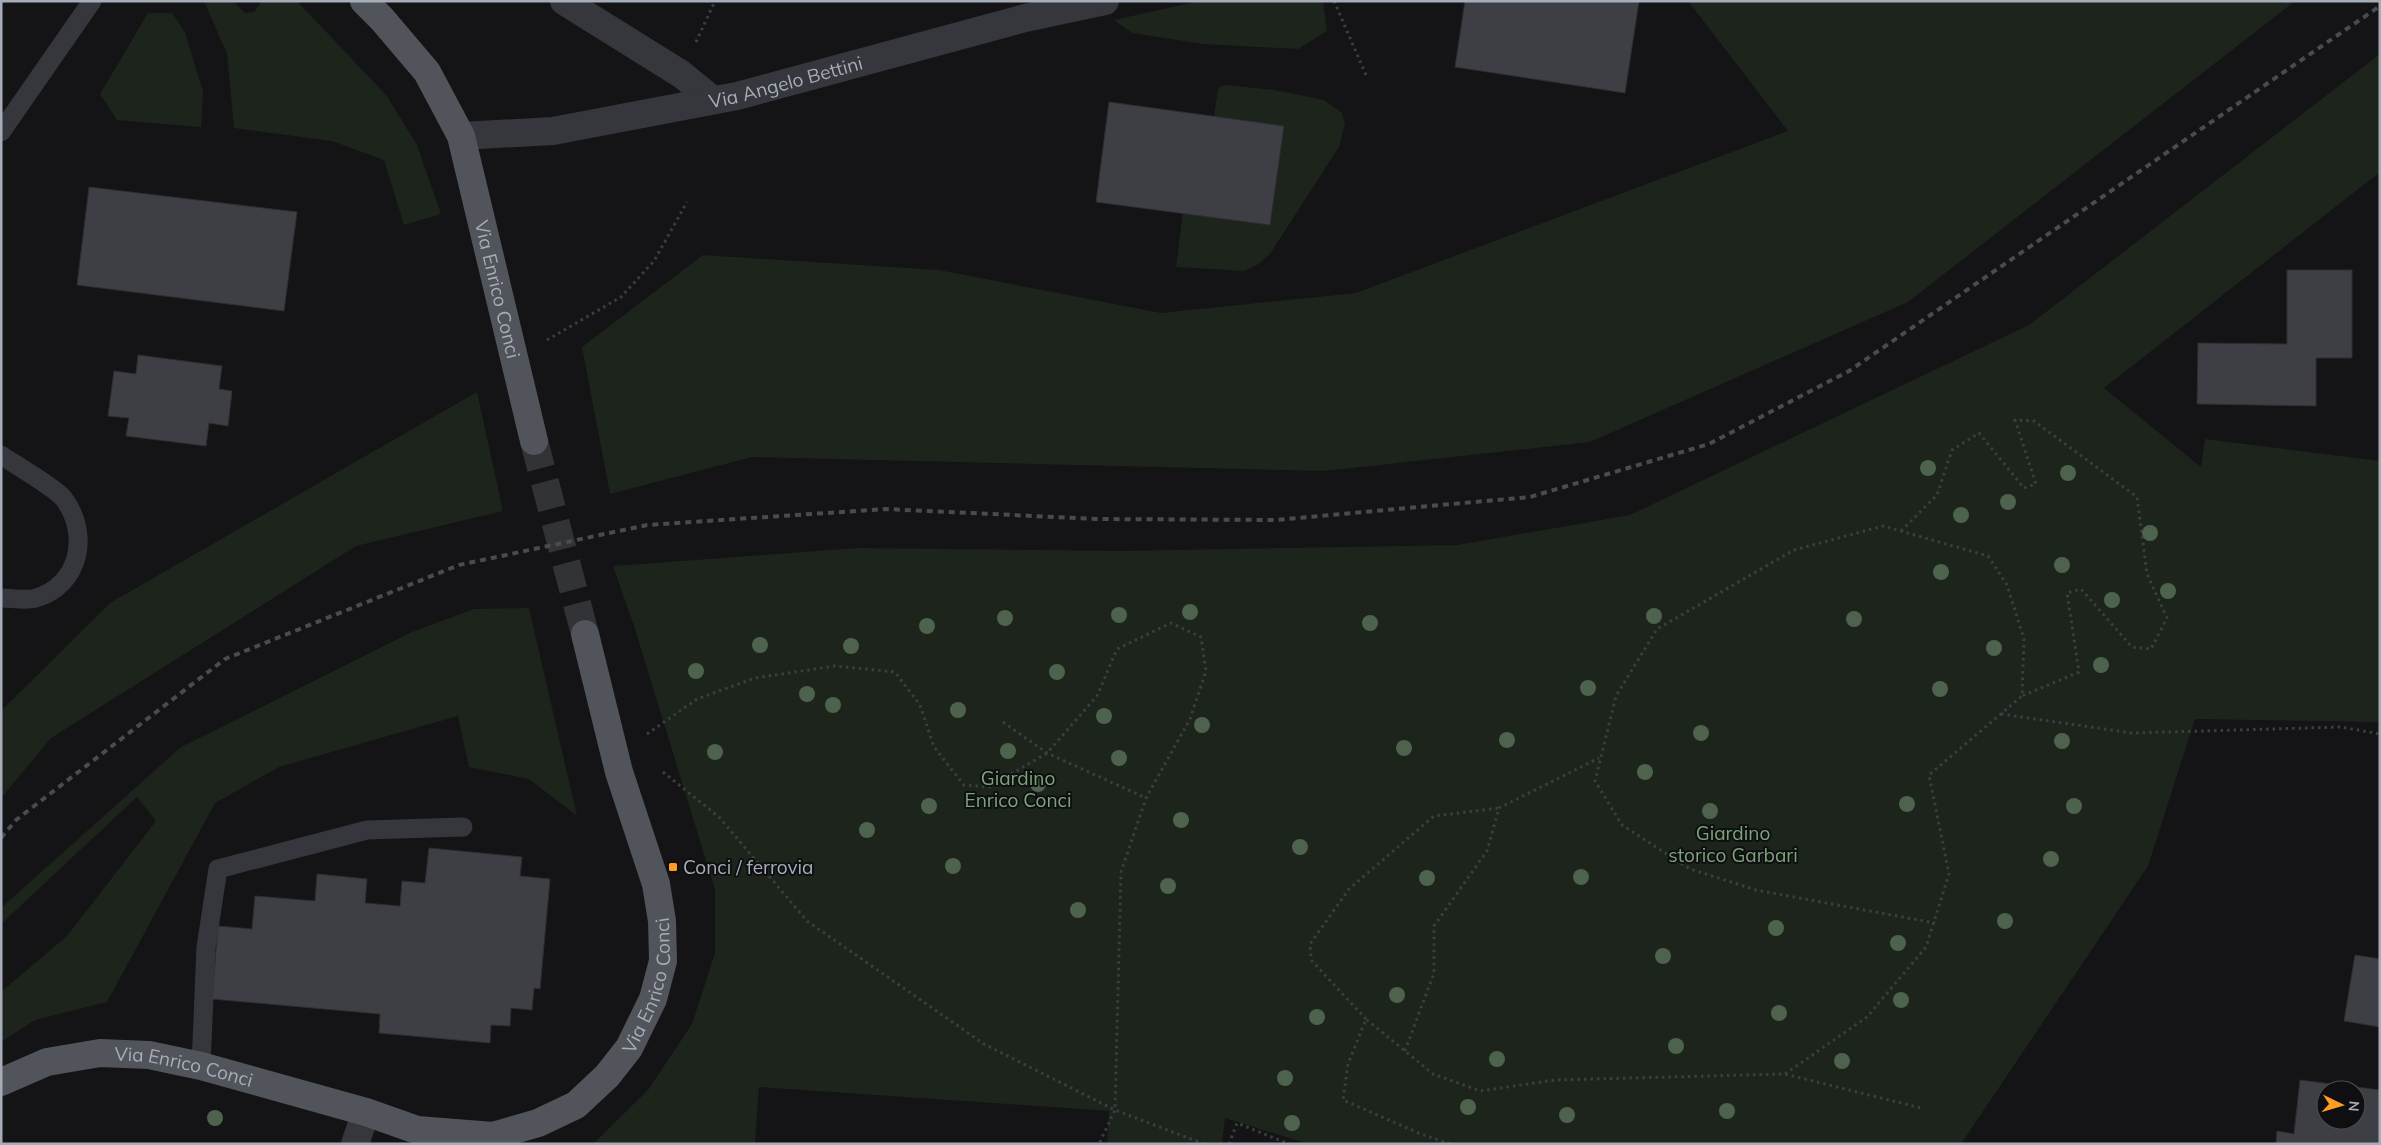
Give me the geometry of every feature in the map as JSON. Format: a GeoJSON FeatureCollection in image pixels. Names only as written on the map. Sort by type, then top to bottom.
{"type":"FeatureCollection","features":[{"type":"Feature","properties":{"kind":"main road","name":"Via Enrico Conci"},"geometry":{"type":"LineString","coordinates":[[364,1],[428,72],[461,136],[534,441]]}},
{"type":"Feature","properties":{"kind":"main road","name":"Via Enrico Conci"},"geometry":{"type":"LineString","coordinates":[[1,1082],[47,1062],[100,1053],[149,1055],[201,1066],[366,1112],[417,1130],[492,1136],[538,1123],[576,1105],[607,1076],[629,1048],[653,999],[663,961],[662,922],[656,884],[619,772],[585,634]]}},
{"type":"Feature","properties":{"kind":"street"},"geometry":{"type":"LineString","coordinates":[[564,1],[681,74],[713,100]]}},
{"type":"Feature","properties":{"kind":"street","name":"Via Angelo Bettini"},"geometry":{"type":"LineString","coordinates":[[461,136],[553,131],[737,96],[1025,18],[1105,1]]}},
{"type":"Feature","properties":{"kind":"street"},"geometry":{"type":"LineString","coordinates":[[355,1144],[366,1112]]}},
{"type":"Feature","properties":{"kind":"lane"},"geometry":{"type":"LineString","coordinates":[[1,132],[92,1]]}},
{"type":"Feature","properties":{"kind":"lane"},"geometry":{"type":"LineString","coordinates":[[1,455],[64,497],[76,519],[78,546],[75,566],[59,587],[34,598],[1,598]]}},
{"type":"Feature","properties":{"kind":"lane"},"geometry":{"type":"LineString","coordinates":[[201,1066],[206,947],[218,869],[367,830],[463,827]]}},
{"type":"Feature","properties":{"kind":"path"},"geometry":{"type":"LineString","coordinates":[[681,74],[715,1]]}},
{"type":"Feature","properties":{"kind":"path"},"geometry":{"type":"LineString","coordinates":[[1334,1],[1366,75]]}},
{"type":"Feature","properties":{"kind":"path"},"geometry":{"type":"LineString","coordinates":[[515,356],[574,326],[621,297],[654,261],[687,202]]}},
{"type":"Feature","properties":{"kind":"path"},"geometry":{"type":"LineString","coordinates":[[1785,1074],[1867,1017],[1926,947],[1949,874],[1929,775],[2022,696],[2079,672],[2067,593],[2081,589],[2132,647],[2151,649],[2167,618],[2147,574],[2137,497],[2034,421],[2015,420],[2036,484],[2024,488],[1979,433],[1952,450],[1937,495],[1901,531]]}},
{"type":"Feature","properties":{"kind":"path"},"geometry":{"type":"LineString","coordinates":[[1935,923],[1756,890],[1690,869],[1622,825],[1595,781],[1616,696],[1657,629],[1794,550],[1883,526],[1988,556],[2007,585],[2024,639],[2022,696]]}},
{"type":"Feature","properties":{"kind":"path"},"geometry":{"type":"LineString","coordinates":[[646,734],[697,699],[755,678],[835,666],[894,672],[920,705],[934,747],[964,785],[989,787],[1047,753],[1097,696],[1117,649],[1171,623],[1201,637],[1206,672],[1190,719],[1146,798],[1120,872],[1115,1110],[1099,1144]]}},
{"type":"Feature","properties":{"kind":"path"},"geometry":{"type":"LineString","coordinates":[[2000,714],[2132,733],[2341,727],[2380,734]]}},
{"type":"Feature","properties":{"kind":"path"},"geometry":{"type":"LineString","coordinates":[[1002,722],[1047,753],[1146,798]]}},
{"type":"Feature","properties":{"kind":"path"},"geometry":{"type":"LineString","coordinates":[[1600,758],[1499,808],[1434,816],[1349,889],[1310,944],[1310,960],[1366,1019],[1433,1074],[1480,1091],[1555,1080],[1785,1074],[1921,1108]]}},
{"type":"Feature","properties":{"kind":"path"},"geometry":{"type":"LineString","coordinates":[[663,772],[719,817],[807,921],[984,1044],[1115,1110],[1204,1144]]}},
{"type":"Feature","properties":{"kind":"path"},"geometry":{"type":"LineString","coordinates":[[1404,1051],[1434,973],[1434,926],[1486,851],[1499,808]]}},
{"type":"Feature","properties":{"kind":"path"},"geometry":{"type":"LineString","coordinates":[[1366,1019],[1348,1064],[1343,1100],[1421,1134],[1450,1144]]}},
{"type":"Feature","properties":{"kind":"path"},"geometry":{"type":"LineString","coordinates":[[1229,1144],[1237,1123],[1289,1144]]}},
{"type":"Feature","properties":{"kind":"green space"},"geometry":{"type":"Polygon","coordinates":[[[204,1],[233,1],[245,13],[254,12],[262,1],[297,1],[387,96],[417,145],[441,214],[404,225],[384,160],[332,141],[234,128],[227,54],[204,1]]]}},
{"type":"Feature","properties":{"kind":"green space"},"geometry":{"type":"Polygon","coordinates":[[[1199,1],[1323,1],[1327,31],[1298,49],[1203,44],[1132,33],[1114,20],[1199,1]]]}},
{"type":"Feature","properties":{"kind":"green space"},"geometry":{"type":"Polygon","coordinates":[[[1688,1],[2295,1],[1908,302],[1590,442],[1324,471],[752,457],[610,494],[582,347],[703,255],[939,270],[1161,313],[1356,293],[1788,131],[1688,1]]]}},
{"type":"Feature","properties":{"kind":"green space"},"geometry":{"type":"Polygon","coordinates":[[[148,13],[172,13],[185,32],[203,92],[201,127],[117,120],[100,94],[148,13]]]}},
{"type":"Feature","properties":{"kind":"green space"},"geometry":{"type":"Polygon","coordinates":[[[2380,54],[2380,172],[2104,388],[2201,467],[2205,439],[2380,461],[2380,722],[2195,719],[2148,866],[1961,1144],[1308,1144],[1225,1118],[1222,1144],[1107,1144],[1109,1111],[759,1087],[755,1144],[593,1144],[648,1090],[692,1024],[715,953],[715,890],[635,629],[613,566],[858,548],[1121,551],[1457,545],[1630,515],[2029,325],[2380,54]]]}},
{"type":"Feature","properties":{"kind":"green space"},"geometry":{"type":"Polygon","coordinates":[[[1225,85],[1274,90],[1324,100],[1342,113],[1345,124],[1339,147],[1270,254],[1257,265],[1244,271],[1176,267],[1183,211],[1270,225],[1284,126],[1214,117],[1218,88],[1225,85]]]}},
{"type":"Feature","properties":{"kind":"green space"},"geometry":{"type":"Polygon","coordinates":[[[477,392],[503,511],[356,546],[51,738],[1,798],[1,711],[110,603],[477,392]]]}},
{"type":"Feature","properties":{"kind":"green space"},"geometry":{"type":"Polygon","coordinates":[[[529,608],[577,816],[529,779],[469,767],[458,716],[279,767],[215,803],[107,1002],[35,1020],[1,1042],[1,992],[67,936],[156,821],[137,797],[1,924],[1,908],[181,747],[412,632],[474,609],[529,608]]]}},
{"type":"Feature","properties":{"kind":"building"},"geometry":{"type":"Polygon","coordinates":[[[1465,1],[1639,1],[1625,93],[1455,67],[1465,1]]]}},
{"type":"Feature","properties":{"kind":"building"},"geometry":{"type":"Polygon","coordinates":[[[1109,102],[1284,126],[1270,225],[1096,202],[1109,102]]]}},
{"type":"Feature","properties":{"kind":"building"},"geometry":{"type":"Polygon","coordinates":[[[89,187],[297,212],[284,311],[77,285],[89,187]]]}},
{"type":"Feature","properties":{"kind":"building"},"geometry":{"type":"Polygon","coordinates":[[[2287,270],[2352,270],[2352,358],[2316,358],[2316,406],[2197,404],[2198,343],[2287,344],[2287,270]]]}},
{"type":"Feature","properties":{"kind":"building"},"geometry":{"type":"Polygon","coordinates":[[[138,355],[222,366],[219,389],[232,391],[228,426],[209,423],[206,446],[126,436],[129,418],[108,416],[114,371],[136,374],[138,355]]]}},
{"type":"Feature","properties":{"kind":"building"},"geometry":{"type":"Polygon","coordinates":[[[429,848],[522,857],[520,876],[550,879],[540,989],[534,988],[532,1010],[511,1008],[510,1026],[491,1025],[490,1043],[379,1033],[380,1014],[212,999],[218,926],[252,929],[255,896],[315,901],[317,874],[367,879],[365,903],[400,906],[402,881],[425,883],[429,848]]]}},
{"type":"Feature","properties":{"kind":"building"},"geometry":{"type":"Polygon","coordinates":[[[2355,955],[2380,959],[2380,1027],[2344,1021],[2355,955]]]}},
{"type":"Feature","properties":{"kind":"building"},"geometry":{"type":"Polygon","coordinates":[[[2300,1080],[2316,1082],[2316,1130],[2366,1130],[2366,1088],[2380,1090],[2380,1144],[2276,1144],[2277,1131],[2294,1134],[2300,1080]]]}},
{"type":"Feature","properties":{"kind":"tunnel"},"geometry":{"type":"LineString","coordinates":[[534,441],[585,634]]}},
{"type":"Feature","properties":{"kind":"railway"},"geometry":{"type":"LineString","coordinates":[[1,838],[16,820],[225,659],[459,565],[647,525],[886,509],[1097,519],[1275,520],[1530,497],[1709,444],[1849,371],[2380,6]]}},
{"type":"Feature","properties":{"kind":"place","name":"Conci / ferrovia"},"geometry":{"type":"Point","coordinates":[673,867]}},
{"type":"Feature","properties":{"kind":"park label","name":"Giardino Enrico Conci"},"geometry":{"type":"Point","coordinates":[1018,789]}},
{"type":"Feature","properties":{"kind":"park label","name":"Giardino storico Garbari"},"geometry":{"type":"Point","coordinates":[1733,844]}}]}
